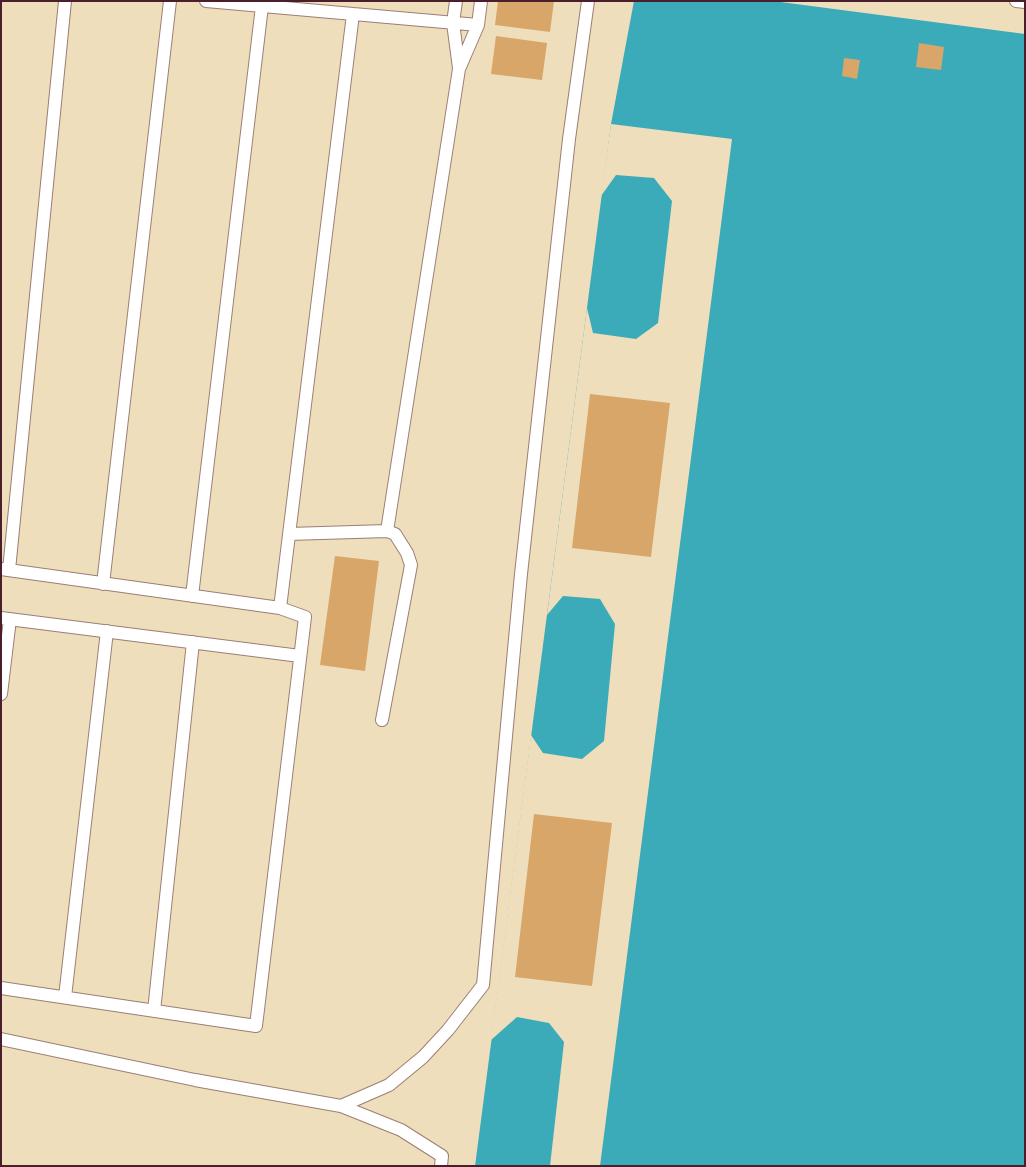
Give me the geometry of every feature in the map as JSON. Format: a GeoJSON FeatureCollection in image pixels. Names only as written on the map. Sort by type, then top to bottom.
{"type":"FeatureCollection","features":[{"type":"Feature","properties":{"kind":"lane"},"geometry":{"type":"LineString","coordinates":[[1,988],[256,1026],[305,617],[280,608],[5,570],[65,1]]}},
{"type":"Feature","properties":{"kind":"lane"},"geometry":{"type":"LineString","coordinates":[[103,584],[170,1]]}},
{"type":"Feature","properties":{"kind":"lane"},"geometry":{"type":"LineString","coordinates":[[206,1],[478,25]]}},
{"type":"Feature","properties":{"kind":"lane"},"geometry":{"type":"LineString","coordinates":[[456,1],[453,23],[459,69]]}},
{"type":"Feature","properties":{"kind":"lane"},"geometry":{"type":"LineString","coordinates":[[387,531],[459,69],[478,25],[481,1]]}},
{"type":"Feature","properties":{"kind":"lane"},"geometry":{"type":"LineString","coordinates":[[341,1106],[389,1086],[423,1057],[448,1030],[483,985],[522,574],[569,139],[588,1]]}},
{"type":"Feature","properties":{"kind":"lane"},"geometry":{"type":"LineString","coordinates":[[1016,1],[1025,2]]}},
{"type":"Feature","properties":{"kind":"lane"},"geometry":{"type":"LineString","coordinates":[[192,596],[262,6]]}},
{"type":"Feature","properties":{"kind":"lane"},"geometry":{"type":"LineString","coordinates":[[280,608],[353,14]]}},
{"type":"Feature","properties":{"kind":"lane"},"geometry":{"type":"LineString","coordinates":[[289,534],[387,531],[395,534],[402,544],[411,565],[382,720]]}},
{"type":"Feature","properties":{"kind":"lane"},"geometry":{"type":"LineString","coordinates":[[1,694],[6,619],[300,656]]}},
{"type":"Feature","properties":{"kind":"lane"},"geometry":{"type":"LineString","coordinates":[[65,997],[107,631]]}},
{"type":"Feature","properties":{"kind":"lane"},"geometry":{"type":"LineString","coordinates":[[154,1011],[193,642]]}},
{"type":"Feature","properties":{"kind":"lane"},"geometry":{"type":"LineString","coordinates":[[1,1039],[195,1080],[341,1106],[401,1130],[442,1156],[441,1166]]}},
{"type":"Feature","properties":{"kind":"water"},"geometry":{"type":"Polygon","coordinates":[[[634,1],[773,1],[1025,34],[1025,1166],[475,1166],[611,124],[634,1]]]}},
{"type":"Feature","properties":{"kind":"pier"},"geometry":{"type":"Polygon","coordinates":[[[611,124],[732,139],[600,1166],[550,1166],[564,1042],[549,1023],[517,1017],[491,1040],[531,735],[543,753],[582,759],[604,741],[615,624],[600,599],[563,596],[547,615],[587,308],[593,333],[636,339],[658,323],[672,201],[654,178],[616,175],[601,196],[611,124]]]}},
{"type":"Feature","properties":{"kind":"building"},"geometry":{"type":"Polygon","coordinates":[[[498,1],[554,1],[550,32],[495,25],[498,1]]]}},
{"type":"Feature","properties":{"kind":"building"},"geometry":{"type":"Polygon","coordinates":[[[496,36],[547,43],[542,80],[491,74],[496,36]]]}},
{"type":"Feature","properties":{"kind":"building"},"geometry":{"type":"Polygon","coordinates":[[[919,43],[944,47],[941,70],[916,67],[919,43]]]}},
{"type":"Feature","properties":{"kind":"building"},"geometry":{"type":"Polygon","coordinates":[[[844,58],[860,60],[857,79],[842,76],[844,58]]]}},
{"type":"Feature","properties":{"kind":"building"},"geometry":{"type":"Polygon","coordinates":[[[590,394],[670,403],[651,557],[572,548],[590,394]]]}},
{"type":"Feature","properties":{"kind":"building"},"geometry":{"type":"Polygon","coordinates":[[[335,556],[379,561],[365,671],[320,665],[335,556]]]}},
{"type":"Feature","properties":{"kind":"building"},"geometry":{"type":"Polygon","coordinates":[[[534,814],[612,823],[592,986],[515,977],[534,814]]]}}]}
